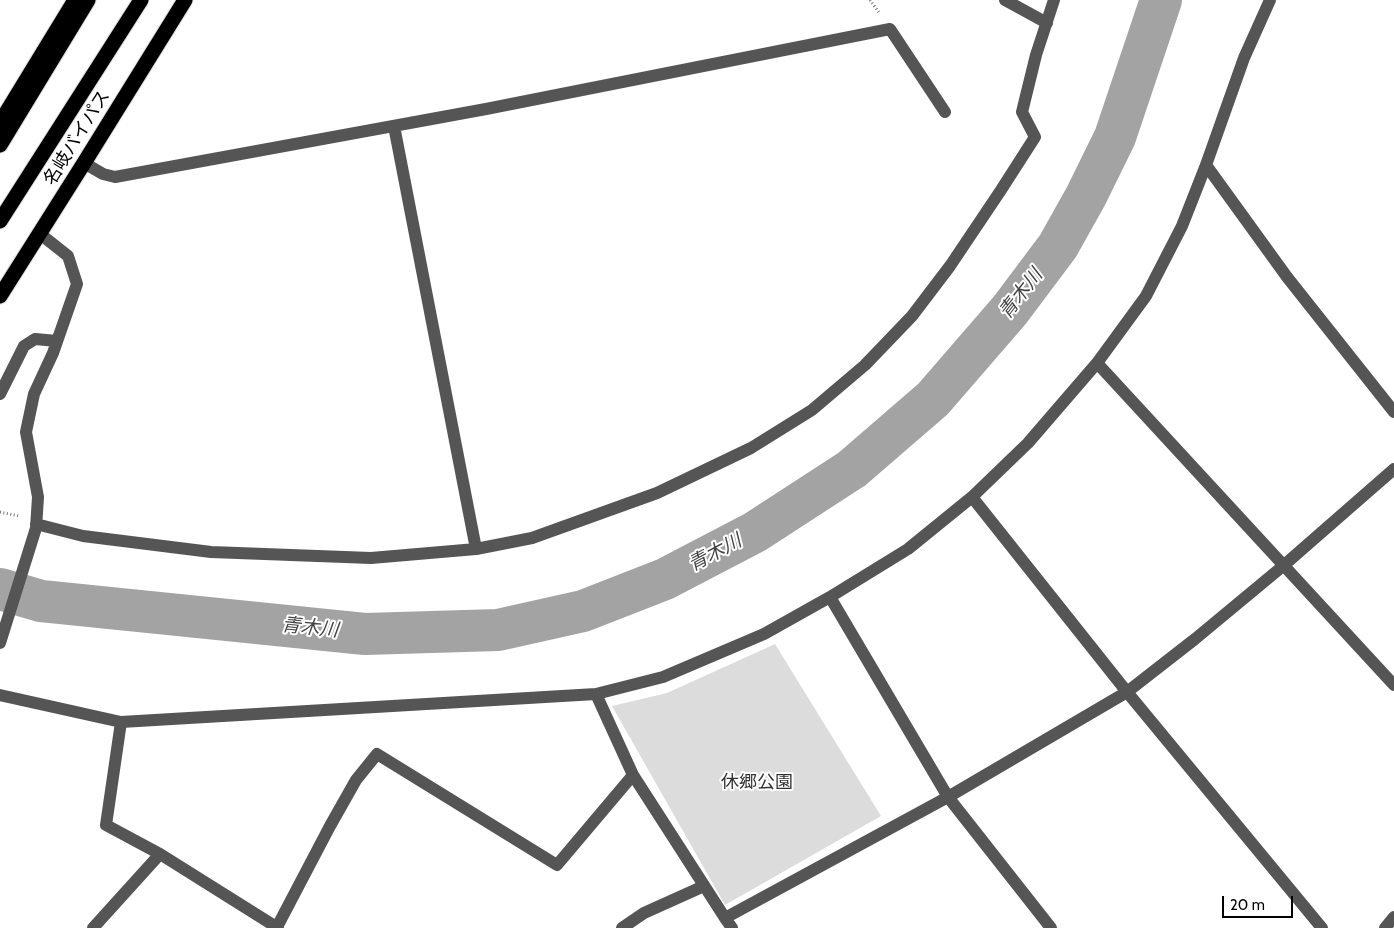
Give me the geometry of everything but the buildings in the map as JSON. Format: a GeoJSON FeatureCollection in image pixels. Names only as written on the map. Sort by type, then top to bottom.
{"type":"FeatureCollection","features":[{"type":"Feature","properties":{"kind":"highway"},"geometry":{"type":"LineString","coordinates":[[2,116],[75,0]]}},
{"type":"Feature","properties":{"kind":"highway"},"geometry":{"type":"LineString","coordinates":[[0,145],[88,0]]}},
{"type":"Feature","properties":{"kind":"highway"},"geometry":{"type":"LineString","coordinates":[[0,222],[141,0]]}},
{"type":"Feature","properties":{"kind":"highway","name":"名岐バイパス"},"geometry":{"type":"LineString","coordinates":[[0,296],[185,0]]}},
{"type":"Feature","properties":{"kind":"street"},"geometry":{"type":"LineString","coordinates":[[1005,0],[1047,22]]}},
{"type":"Feature","properties":{"kind":"street"},"geometry":{"type":"LineString","coordinates":[[36,526],[83,536],[211,552],[371,558],[476,549],[532,538],[657,493],[751,448],[812,410],[865,365],[912,316],[950,266],[1035,137],[1022,112],[1036,55],[1054,0]]}},
{"type":"Feature","properties":{"kind":"street"},"geometry":{"type":"LineString","coordinates":[[0,695],[121,722],[596,694],[663,678],[764,634],[830,597],[908,549],[972,497],[1028,443],[1098,363],[1146,296],[1182,226],[1244,58],[1270,0]]}},
{"type":"Feature","properties":{"kind":"street"},"geometry":{"type":"LineString","coordinates":[[84,163],[103,174],[115,177],[486,109],[890,29],[945,112]]}},
{"type":"Feature","properties":{"kind":"street"},"geometry":{"type":"LineString","coordinates":[[394,126],[476,549]]}},
{"type":"Feature","properties":{"kind":"street"},"geometry":{"type":"LineString","coordinates":[[1206,165],[1287,277],[1394,412]]}},
{"type":"Feature","properties":{"kind":"street"},"geometry":{"type":"LineString","coordinates":[[0,643],[36,526],[38,497],[26,432],[34,394],[53,354],[77,284],[68,256],[39,233]]}},
{"type":"Feature","properties":{"kind":"street"},"geometry":{"type":"LineString","coordinates":[[0,394],[24,346],[35,339],[57,341]]}},
{"type":"Feature","properties":{"kind":"street"},"geometry":{"type":"LineString","coordinates":[[1098,363],[1394,685]]}},
{"type":"Feature","properties":{"kind":"street"},"geometry":{"type":"LineString","coordinates":[[596,694],[633,774],[729,923],[1127,692],[1283,566],[1394,469]]}},
{"type":"Feature","properties":{"kind":"street"},"geometry":{"type":"LineString","coordinates":[[972,497],[1127,692],[1322,928]]}},
{"type":"Feature","properties":{"kind":"street"},"geometry":{"type":"LineString","coordinates":[[830,597],[948,797],[1051,928]]}},
{"type":"Feature","properties":{"kind":"street"},"geometry":{"type":"LineString","coordinates":[[121,722],[106,825],[160,854],[277,928],[356,780],[377,754],[557,865],[633,774]]}},
{"type":"Feature","properties":{"kind":"street"},"geometry":{"type":"LineString","coordinates":[[92,928],[160,854]]}},
{"type":"Feature","properties":{"kind":"street"},"geometry":{"type":"LineString","coordinates":[[622,928],[644,913],[704,886]]}},
{"type":"Feature","properties":{"kind":"street"},"geometry":{"type":"LineString","coordinates":[[1385,928],[1394,917]]}},
{"type":"Feature","properties":{"kind":"green space","name":"休郷公園"},"geometry":{"type":"Polygon","coordinates":[[[775,644],[881,816],[725,905],[612,706],[667,693],[775,644]]]}},
{"type":"Feature","properties":{"kind":"waterway","name":"青木川"},"geometry":{"type":"LineString","coordinates":[[0,589],[41,601],[365,634],[498,630],[583,611],[665,579],[755,532],[852,469],[933,399],[1010,310],[1058,246],[1086,196],[1115,137],[1161,0]]}}]}
